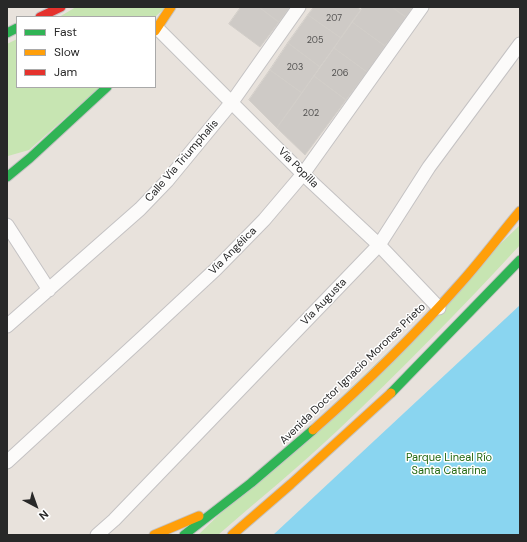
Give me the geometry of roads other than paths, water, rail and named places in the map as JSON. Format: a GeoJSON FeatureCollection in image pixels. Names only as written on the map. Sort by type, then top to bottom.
{"type":"FeatureCollection","features":[{"type":"Feature","properties":{"kind":"main road"},"geometry":{"type":"LineString","coordinates":[[42,16],[61,7]]}},
{"type":"Feature","properties":{"kind":"main road"},"geometry":{"type":"LineString","coordinates":[[156,29],[171,7]]}},
{"type":"Feature","properties":{"kind":"main road"},"geometry":{"type":"LineString","coordinates":[[7,33],[16,28]]}},
{"type":"Feature","properties":{"kind":"main road"},"geometry":{"type":"LineString","coordinates":[[7,177],[107,88]]}},
{"type":"Feature","properties":{"kind":"main road"},"geometry":{"type":"LineString","coordinates":[[10,161],[30,158]]}},
{"type":"Feature","properties":{"kind":"main road","name":"Avenida Doctor Ignacio Morones Prieto"},"geometry":{"type":"LineString","coordinates":[[184,535],[271,467],[331,414],[439,308],[520,211]]}},
{"type":"Feature","properties":{"kind":"main road"},"geometry":{"type":"LineString","coordinates":[[232,535],[291,484],[396,388],[520,260]]}},
{"type":"Feature","properties":{"kind":"main road"},"geometry":{"type":"LineString","coordinates":[[154,535],[221,507]]}},
{"type":"Feature","properties":{"kind":"street","name":"Calle Vía Triumphalis"},"geometry":{"type":"LineString","coordinates":[[7,326],[151,198],[167,181],[232,102],[299,7]]}},
{"type":"Feature","properties":{"kind":"street","name":"Vía Angélica"},"geometry":{"type":"LineString","coordinates":[[7,462],[216,269],[264,220],[303,174],[422,7]]}},
{"type":"Feature","properties":{"kind":"street","name":"Vía Popilla"},"geometry":{"type":"LineString","coordinates":[[156,29],[232,102],[303,174],[379,245],[439,308]]}},
{"type":"Feature","properties":{"kind":"street","name":"Vía Augusta"},"geometry":{"type":"LineString","coordinates":[[97,535],[114,520],[379,245],[429,167],[520,44]]}},
{"type":"Feature","properties":{"kind":"street"},"geometry":{"type":"LineString","coordinates":[[7,225],[49,290]]}},
{"type":"Feature","properties":{"kind":"water","name":"Parque Lineal Río Santa Catarina"},"geometry":{"type":"Polygon","coordinates":[[[520,305],[520,535],[273,535],[520,305]]]}}]}
